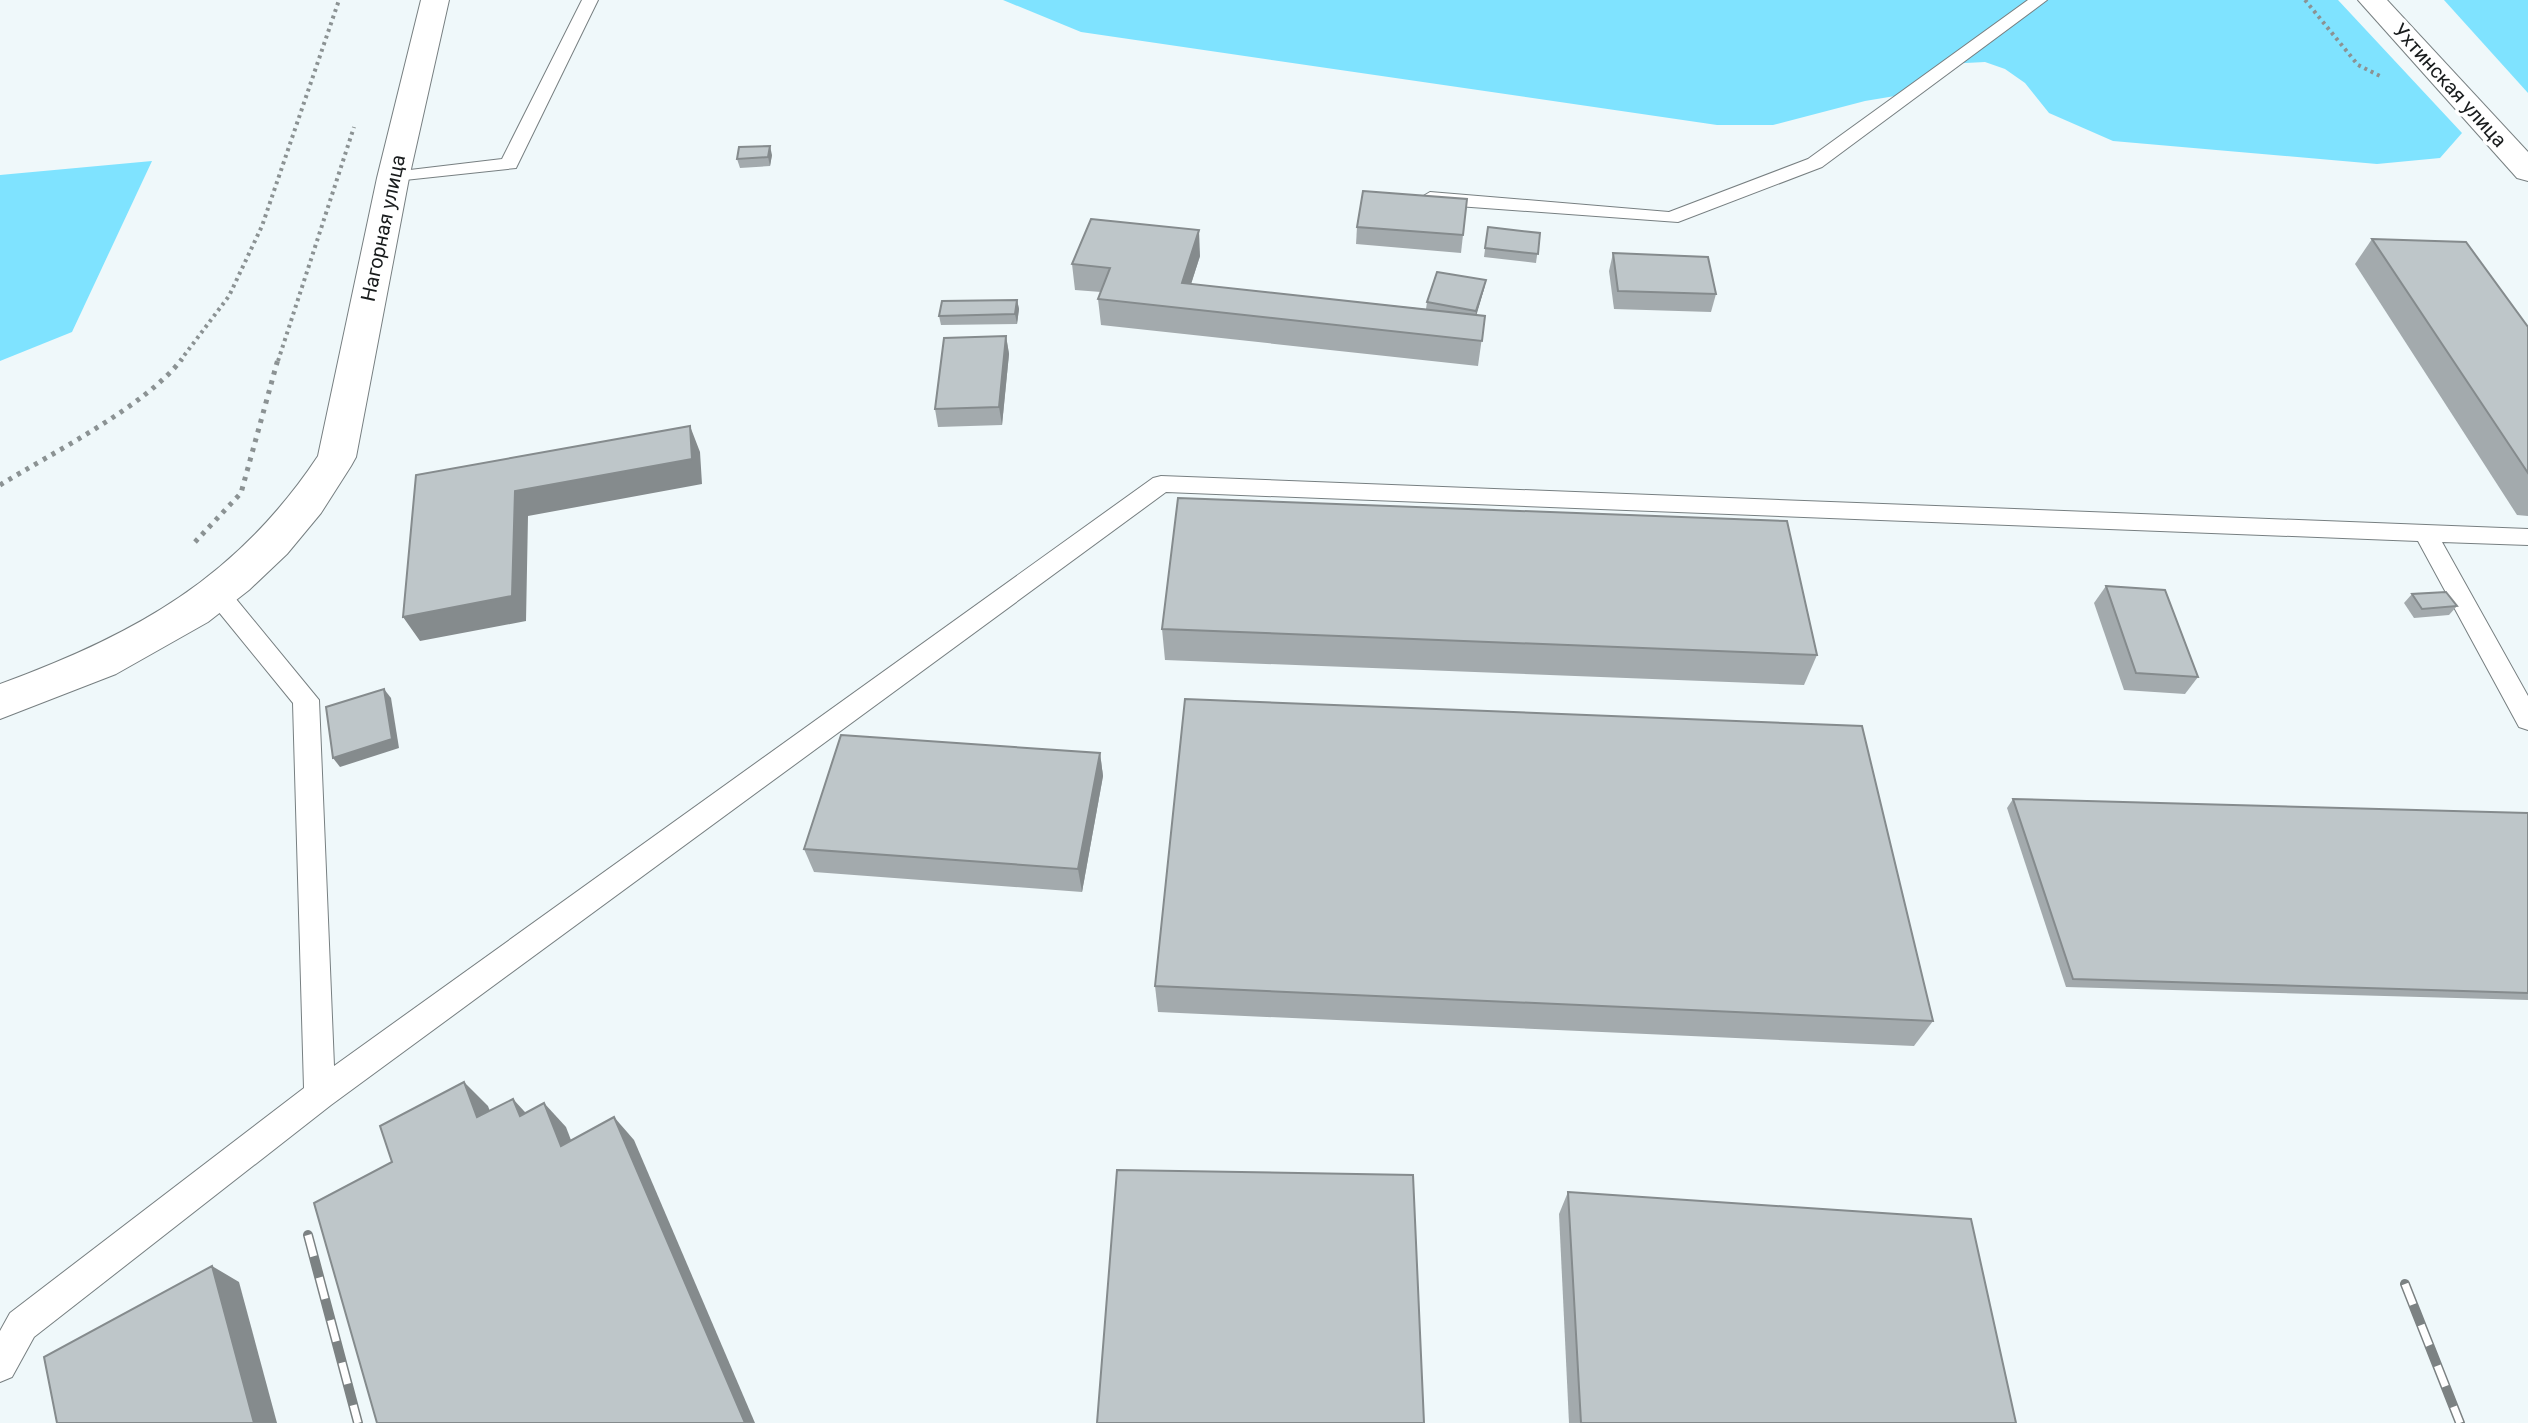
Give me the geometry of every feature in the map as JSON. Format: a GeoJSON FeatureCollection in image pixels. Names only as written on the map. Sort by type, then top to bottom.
{"type":"FeatureCollection","features":[{"type":"Feature","properties":{"kind":"street","name":"Нагорная улица"},"geometry":{"type":"LineString","coordinates":[[0,702],[102,661],[162,630],[218,594],[259,561],[317,492],[337,457],[393,178],[435,0]]}},
{"type":"Feature","properties":{"kind":"street","name":"Ухтинская улица"},"geometry":{"type":"LineString","coordinates":[[2372,0],[2528,171]]}},
{"type":"Feature","properties":{"kind":"lane"},"geometry":{"type":"LineString","coordinates":[[393,178],[509,164],[590,0]]}},
{"type":"Feature","properties":{"kind":"lane"},"geometry":{"type":"LineString","coordinates":[[1405,195],[1671,218],[1815,163],[2039,0]]}},
{"type":"Feature","properties":{"kind":"lane"},"geometry":{"type":"LineString","coordinates":[[0,1365],[22,1325],[320,1095],[1161,484],[2528,537]]}},
{"type":"Feature","properties":{"kind":"lane"},"geometry":{"type":"LineString","coordinates":[[2425,533],[2528,720]]}},
{"type":"Feature","properties":{"kind":"lane"},"geometry":{"type":"LineString","coordinates":[[218,594],[306,700],[320,1095]]}},
{"type":"Feature","properties":{"kind":"path"},"geometry":{"type":"LineString","coordinates":[[0,485],[110,418],[170,374],[229,296],[262,226],[339,0]]}},
{"type":"Feature","properties":{"kind":"path"},"geometry":{"type":"LineString","coordinates":[[2305,0],[2358,65],[2384,78]]}},
{"type":"Feature","properties":{"kind":"path"},"geometry":{"type":"LineString","coordinates":[[191,546],[241,493],[287,328],[354,126]]}},
{"type":"Feature","properties":{"kind":"shaded area"},"geometry":{"type":"Polygon","coordinates":[[[1003,0],[2338,0],[2462,133],[2440,158],[2377,164],[2113,141],[2049,113],[2025,83],[2005,69],[1985,62],[1946,64],[1907,94],[1865,101],[1773,125],[1717,125],[1081,32],[1003,0]]]}},
{"type":"Feature","properties":{"kind":"shaded area"},"geometry":{"type":"Polygon","coordinates":[[[2444,0],[2528,0],[2528,93],[2444,0]]]}},
{"type":"Feature","properties":{"kind":"shaded area"},"geometry":{"type":"Polygon","coordinates":[[[152,161],[72,332],[0,361],[0,175],[152,161]]]}},
{"type":"Feature","properties":{"kind":"building"},"geometry":{"type":"Polygon","coordinates":[[[770,146],[768,157],[737,159],[739,147],[770,146]]]}},
{"type":"Feature","properties":{"kind":"building"},"geometry":{"type":"Polygon","coordinates":[[[1363,191],[1467,199],[1463,235],[1357,227],[1363,191]]]}},
{"type":"Feature","properties":{"kind":"building"},"geometry":{"type":"Polygon","coordinates":[[[1091,219],[1199,230],[1182,283],[1485,316],[1482,341],[1098,299],[1110,268],[1072,264],[1091,219]]]}},
{"type":"Feature","properties":{"kind":"building"},"geometry":{"type":"Polygon","coordinates":[[[1488,227],[1540,233],[1538,254],[1485,248],[1488,227]]]}},
{"type":"Feature","properties":{"kind":"building"},"geometry":{"type":"Polygon","coordinates":[[[2372,239],[2466,242],[2528,327],[2528,473],[2372,239]]]}},
{"type":"Feature","properties":{"kind":"building"},"geometry":{"type":"Polygon","coordinates":[[[1613,253],[1708,257],[1716,294],[1618,291],[1613,253]]]}},
{"type":"Feature","properties":{"kind":"building"},"geometry":{"type":"Polygon","coordinates":[[[1437,272],[1486,280],[1476,311],[1427,302],[1437,272]]]}},
{"type":"Feature","properties":{"kind":"building"},"geometry":{"type":"Polygon","coordinates":[[[1017,300],[1015,314],[939,316],[942,301],[1017,300]]]}},
{"type":"Feature","properties":{"kind":"building"},"geometry":{"type":"Polygon","coordinates":[[[1006,336],[999,407],[935,409],[944,338],[1006,336]]]}},
{"type":"Feature","properties":{"kind":"building"},"geometry":{"type":"Polygon","coordinates":[[[690,426],[692,459],[515,491],[512,596],[403,617],[416,475],[690,426]]]}},
{"type":"Feature","properties":{"kind":"building"},"geometry":{"type":"Polygon","coordinates":[[[1178,498],[1787,521],[1817,655],[1162,629],[1178,498]]]}},
{"type":"Feature","properties":{"kind":"building"},"geometry":{"type":"Polygon","coordinates":[[[2106,586],[2165,590],[2198,677],[2136,673],[2106,586]]]}},
{"type":"Feature","properties":{"kind":"building"},"geometry":{"type":"Polygon","coordinates":[[[2446,592],[2457,606],[2422,609],[2412,594],[2446,592]]]}},
{"type":"Feature","properties":{"kind":"building"},"geometry":{"type":"Polygon","coordinates":[[[384,689],[392,739],[333,758],[326,707],[384,689]]]}},
{"type":"Feature","properties":{"kind":"building"},"geometry":{"type":"Polygon","coordinates":[[[1185,699],[1862,726],[1933,1021],[1155,986],[1185,699]]]}},
{"type":"Feature","properties":{"kind":"building"},"geometry":{"type":"Polygon","coordinates":[[[841,735],[1100,753],[1078,869],[804,849],[841,735]]]}},
{"type":"Feature","properties":{"kind":"building"},"geometry":{"type":"Polygon","coordinates":[[[2013,799],[2528,813],[2528,993],[2073,979],[2013,799]]]}},
{"type":"Feature","properties":{"kind":"building"},"geometry":{"type":"Polygon","coordinates":[[[464,1082],[477,1117],[513,1099],[520,1116],[544,1103],[561,1146],[614,1117],[745,1423],[377,1423],[314,1203],[392,1162],[380,1126],[464,1082]]]}},
{"type":"Feature","properties":{"kind":"building"},"geometry":{"type":"Polygon","coordinates":[[[1117,1170],[1413,1175],[1424,1423],[1097,1423],[1117,1170]]]}},
{"type":"Feature","properties":{"kind":"building"},"geometry":{"type":"Polygon","coordinates":[[[1568,1192],[1971,1219],[2016,1423],[1581,1423],[1568,1192]]]}},
{"type":"Feature","properties":{"kind":"building"},"geometry":{"type":"Polygon","coordinates":[[[212,1266],[254,1423],[57,1423],[44,1357],[212,1266]]]}},
{"type":"Feature","properties":{"kind":"railway"},"geometry":{"type":"LineString","coordinates":[[308,1235],[358,1423]]}},
{"type":"Feature","properties":{"kind":"railway"},"geometry":{"type":"LineString","coordinates":[[2405,1284],[2460,1423]]}}]}
